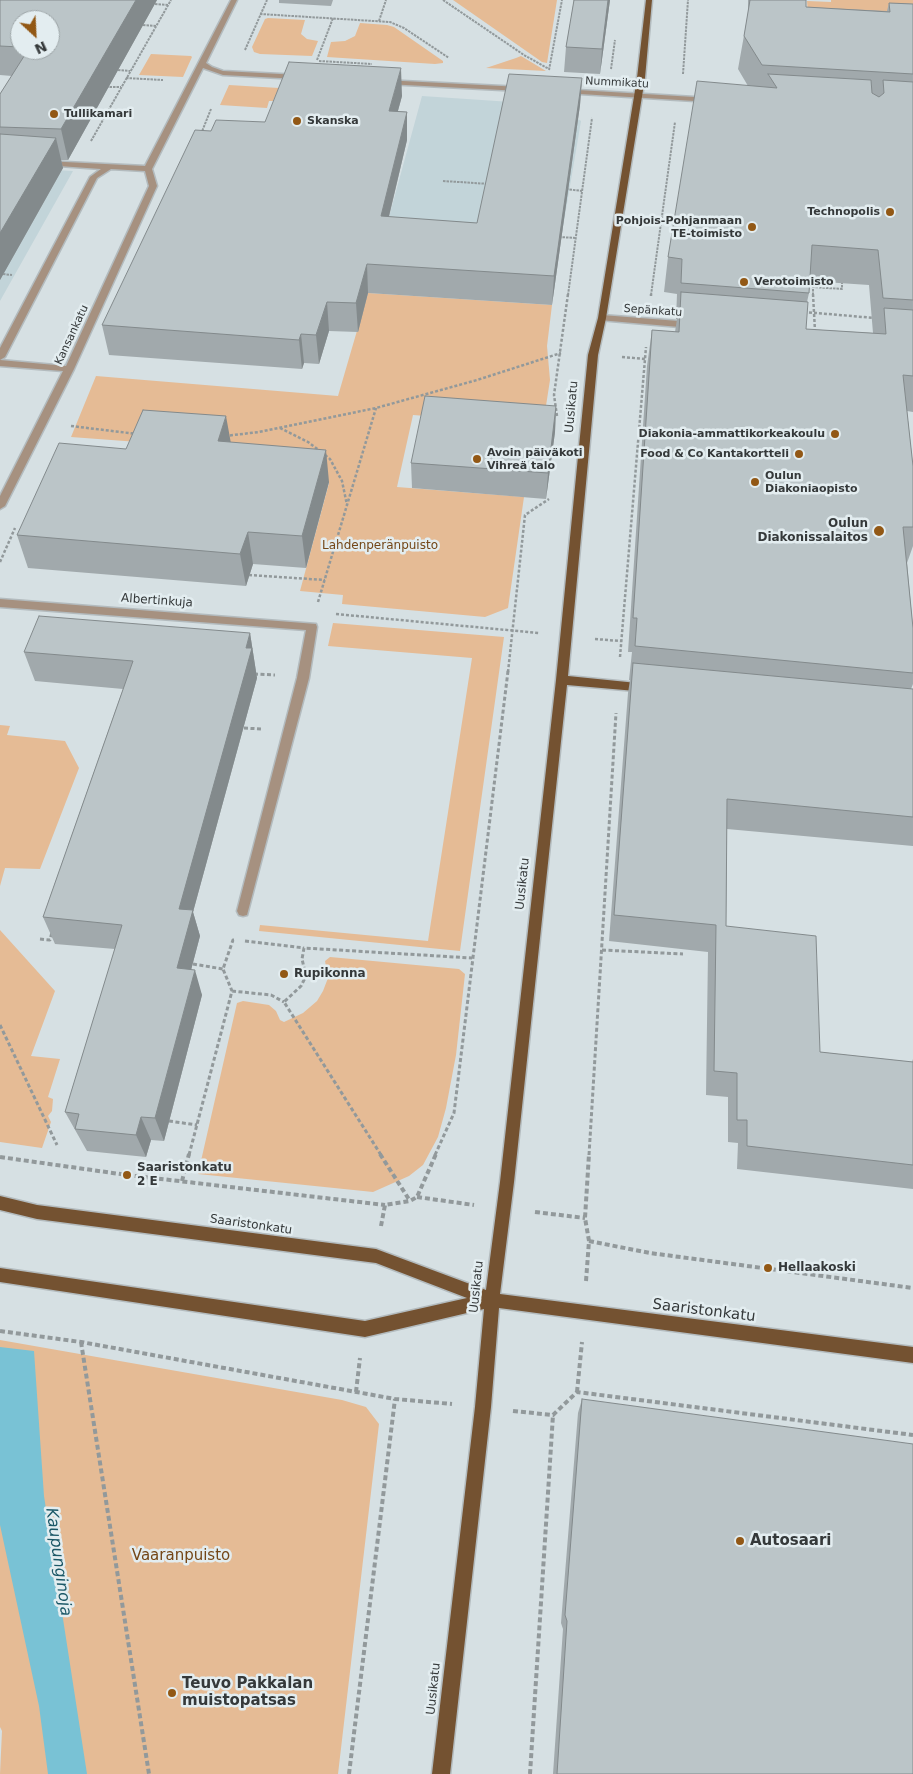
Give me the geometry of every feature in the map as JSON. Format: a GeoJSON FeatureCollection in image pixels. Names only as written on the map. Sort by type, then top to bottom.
{"type":"FeatureCollection","features":[{"type":"Feature","properties":{"kind":"main road","name":"Uusikatu"},"geometry":{"type":"LineString","coordinates":[[441,1774],[562,680],[593,355],[602,318],[638,96],[649,0]]}},
{"type":"Feature","properties":{"kind":"main road"},"geometry":{"type":"LineString","coordinates":[[562,680],[656,689]]}},
{"type":"Feature","properties":{"kind":"main road","name":"Saaristonkatu"},"geometry":{"type":"LineString","coordinates":[[0,1203],[37,1212],[376,1256],[492,1300],[913,1355]]}},
{"type":"Feature","properties":{"kind":"main road","name":"Saaristonkatu"},"geometry":{"type":"LineString","coordinates":[[0,1275],[365,1329],[492,1300]]}},
{"type":"Feature","properties":{"kind":"street"},"geometry":{"type":"LineString","coordinates":[[39,163],[148,170],[234,0]]}},
{"type":"Feature","properties":{"kind":"street"},"geometry":{"type":"LineString","coordinates":[[203,64],[222,73],[303,77]]}},
{"type":"Feature","properties":{"kind":"street"},"geometry":{"type":"LineString","coordinates":[[382,82],[533,90]]}},
{"type":"Feature","properties":{"kind":"street","name":"Nummikatu"},"geometry":{"type":"LineString","coordinates":[[552,91],[718,100]]}},
{"type":"Feature","properties":{"kind":"street"},"geometry":{"type":"LineString","coordinates":[[0,357],[94,177],[109,167]]}},
{"type":"Feature","properties":{"kind":"street","name":"Kansankatu"},"geometry":{"type":"LineString","coordinates":[[0,506],[69,369],[153,186],[148,170]]}},
{"type":"Feature","properties":{"kind":"street","name":"Sepänkatu"},"geometry":{"type":"LineString","coordinates":[[602,318],[702,325]]}},
{"type":"Feature","properties":{"kind":"street"},"geometry":{"type":"LineString","coordinates":[[0,363],[69,369]]}},
{"type":"Feature","properties":{"kind":"street","name":"Albertinkuja"},"geometry":{"type":"LineString","coordinates":[[0,603],[312,627]]}},
{"type":"Feature","properties":{"kind":"street"},"geometry":{"type":"LineString","coordinates":[[243,910],[301,685],[312,627]]}},
{"type":"Feature","properties":{"kind":"path"},"geometry":{"type":"LineString","coordinates":[[78,165],[120,87],[171,0]]}},
{"type":"Feature","properties":{"kind":"path"},"geometry":{"type":"LineString","coordinates":[[379,21],[386,0]]}},
{"type":"Feature","properties":{"kind":"path"},"geometry":{"type":"LineString","coordinates":[[443,0],[549,70]]}},
{"type":"Feature","properties":{"kind":"path"},"geometry":{"type":"LineString","coordinates":[[548,73],[562,0]]}},
{"type":"Feature","properties":{"kind":"path"},"geometry":{"type":"LineString","coordinates":[[648,321],[683,86],[688,0]]}},
{"type":"Feature","properties":{"kind":"path"},"geometry":{"type":"LineString","coordinates":[[155,4],[168,5]]}},
{"type":"Feature","properties":{"kind":"path"},"geometry":{"type":"LineString","coordinates":[[260,14],[379,21],[399,25],[449,58]]}},
{"type":"Feature","properties":{"kind":"path"},"geometry":{"type":"LineString","coordinates":[[316,60],[333,18]]}},
{"type":"Feature","properties":{"kind":"path"},"geometry":{"type":"LineString","coordinates":[[143,25],[156,26]]}},
{"type":"Feature","properties":{"kind":"path"},"geometry":{"type":"LineString","coordinates":[[557,418],[554,394],[596,93],[599,82],[610,77],[616,38]]}},
{"type":"Feature","properties":{"kind":"path"},"geometry":{"type":"LineString","coordinates":[[118,70],[130,71]]}},
{"type":"Feature","properties":{"kind":"path"},"geometry":{"type":"LineString","coordinates":[[99,86],[120,87]]}},
{"type":"Feature","properties":{"kind":"path"},"geometry":{"type":"LineString","coordinates":[[443,181],[491,184]]}},
{"type":"Feature","properties":{"kind":"path"},"geometry":{"type":"LineString","coordinates":[[564,189],[582,190]]}},
{"type":"Feature","properties":{"kind":"path"},"geometry":{"type":"LineString","coordinates":[[557,237],[576,238]]}},
{"type":"Feature","properties":{"kind":"path"},"geometry":{"type":"LineString","coordinates":[[815,334],[813,287],[842,289],[842,283]]}},
{"type":"Feature","properties":{"kind":"path"},"geometry":{"type":"LineString","coordinates":[[796,311],[884,319]]}},
{"type":"Feature","properties":{"kind":"path"},"geometry":{"type":"LineString","coordinates":[[224,436],[376,408],[477,380],[561,352],[652,360]]}},
{"type":"Feature","properties":{"kind":"path"},"geometry":{"type":"LineString","coordinates":[[618,685],[644,359]]}},
{"type":"Feature","properties":{"kind":"path"},"geometry":{"type":"LineString","coordinates":[[312,627],[376,408]]}},
{"type":"Feature","properties":{"kind":"path"},"geometry":{"type":"LineString","coordinates":[[40,425],[86,426],[146,434]]}},
{"type":"Feature","properties":{"kind":"path"},"geometry":{"type":"LineString","coordinates":[[280,427],[308,442],[330,458],[342,481],[347,505]]}},
{"type":"Feature","properties":{"kind":"path"},"geometry":{"type":"LineString","coordinates":[[232,435],[234,444]]}},
{"type":"Feature","properties":{"kind":"path"},"geometry":{"type":"LineString","coordinates":[[637,449],[642,449]]}},
{"type":"Feature","properties":{"kind":"path"},"geometry":{"type":"LineString","coordinates":[[0,1157],[385,1205],[410,1202],[417,1198],[454,1113],[513,630],[525,515],[549,500]]}},
{"type":"Feature","properties":{"kind":"path"},"geometry":{"type":"LineString","coordinates":[[249,575],[325,580]]}},
{"type":"Feature","properties":{"kind":"path"},"geometry":{"type":"LineString","coordinates":[[315,612],[621,641]]}},
{"type":"Feature","properties":{"kind":"path"},"geometry":{"type":"LineString","coordinates":[[585,1218],[616,709]]}},
{"type":"Feature","properties":{"kind":"path"},"geometry":{"type":"LineString","coordinates":[[40,938],[50,940],[54,926]]}},
{"type":"Feature","properties":{"kind":"path"},"geometry":{"type":"LineString","coordinates":[[182,1181],[232,991],[223,969],[233,940],[304,948],[472,958]]}},
{"type":"Feature","properties":{"kind":"path"},"geometry":{"type":"LineString","coordinates":[[284,1002],[302,986],[306,976],[302,959],[304,948]]}},
{"type":"Feature","properties":{"kind":"path"},"geometry":{"type":"LineString","coordinates":[[602,950],[684,954]]}},
{"type":"Feature","properties":{"kind":"path"},"geometry":{"type":"LineString","coordinates":[[193,964],[223,969]]}},
{"type":"Feature","properties":{"kind":"path"},"geometry":{"type":"LineString","coordinates":[[232,991],[272,995],[284,1002],[410,1202]]}},
{"type":"Feature","properties":{"kind":"path"},"geometry":{"type":"LineString","coordinates":[[0,1025],[57,1145]]}},
{"type":"Feature","properties":{"kind":"path"},"geometry":{"type":"LineString","coordinates":[[169,1121],[197,1125]]}},
{"type":"Feature","properties":{"kind":"path"},"geometry":{"type":"LineString","coordinates":[[376,1256],[385,1205]]}},
{"type":"Feature","properties":{"kind":"path"},"geometry":{"type":"LineString","coordinates":[[589,1241],[650,1253],[913,1288]]}},
{"type":"Feature","properties":{"kind":"path"},"geometry":{"type":"LineString","coordinates":[[356,1392],[365,1329]]}},
{"type":"Feature","properties":{"kind":"path"},"geometry":{"type":"LineString","coordinates":[[81,1342],[149,1774]]}},
{"type":"Feature","properties":{"kind":"path"},"geometry":{"type":"LineString","coordinates":[[349,1774],[395,1399]]}},
{"type":"Feature","properties":{"kind":"path"},"geometry":{"type":"LineString","coordinates":[[530,1774],[553,1415]]}},
{"type":"Feature","properties":{"kind":"shaded area"},"geometry":{"type":"Polygon","coordinates":[[[422,96],[556,105],[581,121],[561,239],[386,228],[422,96]]]}},
{"type":"Feature","properties":{"kind":"shaded area"},"geometry":{"type":"Polygon","coordinates":[[[0,167],[73,171],[0,301],[0,167]]]}},
{"type":"Feature","properties":{"kind":"green space"},"geometry":{"type":"Polygon","coordinates":[[[453,0],[557,0],[547,63],[542,62],[453,0]]]}},
{"type":"Feature","properties":{"kind":"green space"},"geometry":{"type":"Polygon","coordinates":[[[831,0],[913,0],[913,39],[808,14],[807,1],[831,2],[831,0]]]}},
{"type":"Feature","properties":{"kind":"green space"},"geometry":{"type":"Polygon","coordinates":[[[265,19],[305,20],[301,34],[307,39],[318,41],[312,56],[260,54],[254,52],[252,47],[265,19]]]}},
{"type":"Feature","properties":{"kind":"green space"},"geometry":{"type":"Polygon","coordinates":[[[360,23],[394,27],[443,61],[443,63],[327,57],[331,42],[345,41],[355,36],[360,23]]]}},
{"type":"Feature","properties":{"kind":"green space"},"geometry":{"type":"Polygon","coordinates":[[[151,54],[192,57],[183,77],[139,75],[151,54]]]}},
{"type":"Feature","properties":{"kind":"green space"},"geometry":{"type":"Polygon","coordinates":[[[521,56],[546,71],[486,68],[516,58],[521,56]]]}},
{"type":"Feature","properties":{"kind":"green space"},"geometry":{"type":"Polygon","coordinates":[[[229,85],[279,88],[273,101],[269,101],[267,108],[220,105],[229,85]]]}},
{"type":"Feature","properties":{"kind":"green space","name":"Lahdenperänpuisto"},"geometry":{"type":"Polygon","coordinates":[[[368,293],[552,305],[547,346],[550,380],[543,425],[413,415],[397,487],[524,497],[508,608],[485,617],[342,604],[343,595],[300,591],[329,483],[232,449],[71,437],[96,376],[338,396],[368,293]]]}},
{"type":"Feature","properties":{"kind":"green space"},"geometry":{"type":"Polygon","coordinates":[[[333,623],[504,637],[460,951],[259,931],[260,925],[428,941],[472,658],[328,646],[333,623]]]}},
{"type":"Feature","properties":{"kind":"green space"},"geometry":{"type":"Polygon","coordinates":[[[0,725],[10,726],[7,735],[65,741],[79,768],[40,869],[5,868],[0,886],[0,725]]]}},
{"type":"Feature","properties":{"kind":"green space"},"geometry":{"type":"Polygon","coordinates":[[[0,930],[55,991],[31,1056],[60,1059],[48,1097],[53,1099],[52,1111],[48,1116],[51,1122],[42,1148],[0,1142],[0,930]]]}},
{"type":"Feature","properties":{"kind":"green space"},"geometry":{"type":"Polygon","coordinates":[[[330,957],[459,969],[465,974],[456,1055],[446,1108],[438,1137],[423,1165],[409,1176],[373,1192],[198,1174],[237,1003],[243,1001],[269,1005],[276,1011],[280,1020],[284,1022],[303,1013],[317,1001],[323,991],[328,978],[325,961],[330,957]]]}},
{"type":"Feature","properties":{"kind":"green space","name":"Vaaranpuisto"},"geometry":{"type":"Polygon","coordinates":[[[0,1340],[342,1400],[366,1407],[379,1424],[338,1774],[0,1774],[2,1731],[0,1727],[0,1340]]]}},
{"type":"Feature","properties":{"kind":"water"},"geometry":{"type":"Polygon","coordinates":[[[0,1347],[34,1351],[44,1496],[87,1774],[48,1774],[39,1706],[0,1525],[0,1347]]]}},
{"type":"Feature","properties":{"kind":"building"},"geometry":{"type":"Polygon","coordinates":[[[0,0],[136,0],[61,129],[0,127],[0,94],[22,60],[60,60],[60,10],[10,10],[10,46],[0,46],[0,0]]]}},
{"type":"Feature","properties":{"kind":"building"},"geometry":{"type":"Polygon","coordinates":[[[574,0],[608,0],[602,49],[566,47],[574,0]]]}},
{"type":"Feature","properties":{"kind":"building"},"geometry":{"type":"Polygon","coordinates":[[[750,0],[806,0],[806,7],[890,12],[889,3],[913,4],[913,74],[762,65],[744,36],[750,0]]]}},
{"type":"Feature","properties":{"kind":"building"},"geometry":{"type":"Polygon","coordinates":[[[289,62],[401,68],[389,111],[407,112],[381,216],[477,223],[509,74],[582,78],[554,276],[367,264],[356,303],[327,302],[316,335],[301,334],[299,340],[102,325],[195,130],[211,131],[216,120],[265,122],[289,62]]]}},
{"type":"Feature","properties":{"kind":"building"},"geometry":{"type":"Polygon","coordinates":[[[768,74],[871,80],[872,93],[879,97],[884,93],[883,80],[913,82],[913,300],[883,298],[878,250],[812,245],[809,293],[681,283],[682,259],[668,257],[697,81],[777,88],[768,74]]]}},
{"type":"Feature","properties":{"kind":"building"},"geometry":{"type":"Polygon","coordinates":[[[0,134],[56,138],[0,233],[0,134]]]}},
{"type":"Feature","properties":{"kind":"building"},"geometry":{"type":"Polygon","coordinates":[[[681,292],[808,302],[806,329],[886,334],[884,308],[913,310],[913,376],[903,375],[913,466],[913,527],[903,527],[913,628],[913,673],[635,646],[637,618],[633,618],[652,330],[679,332],[681,292]]]}},
{"type":"Feature","properties":{"kind":"building","name":"Avoin päiväkoti Vihreä talo"},"geometry":{"type":"Polygon","coordinates":[[[425,396],[556,406],[548,473],[411,463],[425,396]]]}},
{"type":"Feature","properties":{"kind":"building"},"geometry":{"type":"Polygon","coordinates":[[[143,410],[226,416],[218,441],[326,450],[302,536],[248,532],[240,554],[17,535],[59,443],[126,449],[143,410]]]}},
{"type":"Feature","properties":{"kind":"building"},"geometry":{"type":"Polygon","coordinates":[[[39,616],[250,633],[246,648],[252,648],[179,909],[193,910],[177,968],[195,970],[155,1118],[141,1117],[136,1135],[75,1129],[79,1114],[65,1112],[122,925],[43,917],[133,661],[24,652],[39,616]]]}},
{"type":"Feature","properties":{"kind":"building"},"geometry":{"type":"Polygon","coordinates":[[[633,663],[913,689],[913,817],[727,799],[726,926],[816,936],[820,1052],[913,1062],[913,1165],[747,1146],[747,1120],[737,1120],[737,1073],[714,1071],[716,925],[614,915],[633,663]]]}},
{"type":"Feature","properties":{"kind":"building","name":"Autosaari"},"geometry":{"type":"Polygon","coordinates":[[[582,1399],[913,1444],[913,1774],[557,1774],[567,1621],[565,1615],[582,1399]]]}},
{"type":"Feature","properties":{"kind":"place","name":"Tullikamari"},"geometry":{"type":"Point","coordinates":[54,114]}},
{"type":"Feature","properties":{"kind":"place","name":"Skanska"},"geometry":{"type":"Point","coordinates":[297,121]}},
{"type":"Feature","properties":{"kind":"place","name":"Technopolis"},"geometry":{"type":"Point","coordinates":[890,212]}},
{"type":"Feature","properties":{"kind":"place","name":"Pohjois-Pohjanmaan TE-toimisto"},"geometry":{"type":"Point","coordinates":[752,227]}},
{"type":"Feature","properties":{"kind":"place","name":"Verotoimisto"},"geometry":{"type":"Point","coordinates":[744,282]}},
{"type":"Feature","properties":{"kind":"place","name":"Diakonia-ammattikorkeakoulu"},"geometry":{"type":"Point","coordinates":[835,434]}},
{"type":"Feature","properties":{"kind":"place","name":"Food & Co Kantakortteli"},"geometry":{"type":"Point","coordinates":[799,454]}},
{"type":"Feature","properties":{"kind":"place","name":"Avoin päiväkoti Vihreä talo"},"geometry":{"type":"Point","coordinates":[477,459]}},
{"type":"Feature","properties":{"kind":"place","name":"Oulun Diakoniaopisto"},"geometry":{"type":"Point","coordinates":[755,482]}},
{"type":"Feature","properties":{"kind":"place","name":"Oulun Diakonissalaitos"},"geometry":{"type":"Point","coordinates":[879,531]}},
{"type":"Feature","properties":{"kind":"place","name":"Rupikonna"},"geometry":{"type":"Point","coordinates":[284,974]}},
{"type":"Feature","properties":{"kind":"place","name":"Saaristonkatu 2 E"},"geometry":{"type":"Point","coordinates":[127,1175]}},
{"type":"Feature","properties":{"kind":"place","name":"Hellaakoski"},"geometry":{"type":"Point","coordinates":[768,1268]}},
{"type":"Feature","properties":{"kind":"place","name":"Autosaari"},"geometry":{"type":"Point","coordinates":[740,1541]}},
{"type":"Feature","properties":{"kind":"place","name":"Teuvo Pakkalan muistopatsas"},"geometry":{"type":"Point","coordinates":[172,1693]}},
{"type":"Feature","properties":{"kind":"water label","name":"Kaupunginoja"},"geometry":{"type":"Point","coordinates":[58,1562]}}]}
